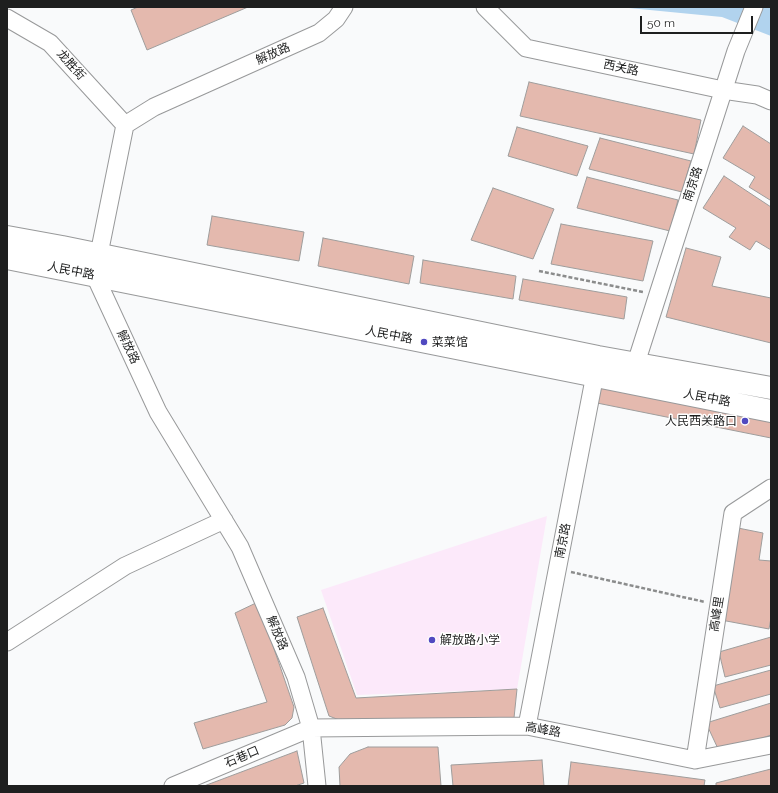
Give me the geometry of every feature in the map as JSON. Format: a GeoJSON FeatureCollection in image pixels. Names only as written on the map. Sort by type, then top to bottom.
{"type":"FeatureCollection","features":[{"type":"Feature","properties":{"kind":"main road","name":"人民中路"},"geometry":{"type":"LineString","coordinates":[[7,237],[99,254],[596,366],[771,411]]}},
{"type":"Feature","properties":{"kind":"main road","name":"人民中路"},"geometry":{"type":"LineString","coordinates":[[7,258],[95,276],[596,366],[636,363],[771,388]]}},
{"type":"Feature","properties":{"kind":"street","name":"解放路"},"geometry":{"type":"LineString","coordinates":[[125,125],[154,107],[319,34],[336,19],[344,7]]}},
{"type":"Feature","properties":{"kind":"street","name":"西关路"},"geometry":{"type":"LineString","coordinates":[[485,7],[526,48],[724,90],[757,94],[771,102]]}},
{"type":"Feature","properties":{"kind":"street","name":"南京路"},"geometry":{"type":"LineString","coordinates":[[636,363],[736,51],[754,7]]}},
{"type":"Feature","properties":{"kind":"street","name":"龙胜街"},"geometry":{"type":"LineString","coordinates":[[7,18],[50,42],[125,125]]}},
{"type":"Feature","properties":{"kind":"street"},"geometry":{"type":"LineString","coordinates":[[95,276],[125,125]]}},
{"type":"Feature","properties":{"kind":"street","name":"解放路"},"geometry":{"type":"LineString","coordinates":[[95,276],[158,412],[240,547],[296,677],[311,728],[317,786]]}},
{"type":"Feature","properties":{"kind":"street","name":"南京路"},"geometry":{"type":"LineString","coordinates":[[527,726],[596,366]]}},
{"type":"Feature","properties":{"kind":"street","name":"高峰里"},"geometry":{"type":"LineString","coordinates":[[695,760],[733,513],[771,488]]}},
{"type":"Feature","properties":{"kind":"street"},"geometry":{"type":"LineString","coordinates":[[7,642],[125,566],[224,520]]}},
{"type":"Feature","properties":{"kind":"street","name":"高峰路"},"geometry":{"type":"LineString","coordinates":[[311,728],[527,726],[695,760],[771,745]]}},
{"type":"Feature","properties":{"kind":"street","name":"石巷口"},"geometry":{"type":"LineString","coordinates":[[173,786],[311,728]]}},
{"type":"Feature","properties":{"kind":"path"},"geometry":{"type":"LineString","coordinates":[[539,271],[658,295]]}},
{"type":"Feature","properties":{"kind":"path"},"geometry":{"type":"LineString","coordinates":[[557,569],[719,606]]}},
{"type":"Feature","properties":{"kind":"shaded area","name":"解放路小学"},"geometry":{"type":"Polygon","coordinates":[[[547,516],[517,689],[357,695],[321,590],[547,516]]]}},
{"type":"Feature","properties":{"kind":"water"},"geometry":{"type":"Polygon","coordinates":[[[625,7],[771,7],[771,36],[722,17],[625,7]]]}},
{"type":"Feature","properties":{"kind":"building"},"geometry":{"type":"Polygon","coordinates":[[[138,7],[248,7],[147,50],[131,10],[138,7]]]}},
{"type":"Feature","properties":{"kind":"building"},"geometry":{"type":"Polygon","coordinates":[[[529,82],[701,120],[694,154],[520,116],[529,82]]]}},
{"type":"Feature","properties":{"kind":"building"},"geometry":{"type":"Polygon","coordinates":[[[743,126],[771,144],[770,200],[749,187],[755,177],[723,158],[743,126]]]}},
{"type":"Feature","properties":{"kind":"building"},"geometry":{"type":"Polygon","coordinates":[[[517,127],[588,146],[577,176],[508,156],[517,127]]]}},
{"type":"Feature","properties":{"kind":"building"},"geometry":{"type":"Polygon","coordinates":[[[600,138],[691,161],[682,192],[589,169],[600,138]]]}},
{"type":"Feature","properties":{"kind":"building"},"geometry":{"type":"Polygon","coordinates":[[[724,176],[771,207],[771,250],[756,241],[750,250],[729,237],[736,228],[703,208],[724,176]]]}},
{"type":"Feature","properties":{"kind":"building"},"geometry":{"type":"Polygon","coordinates":[[[587,177],[678,200],[670,231],[577,208],[587,177]]]}},
{"type":"Feature","properties":{"kind":"building"},"geometry":{"type":"Polygon","coordinates":[[[493,188],[554,209],[533,259],[471,240],[493,188]]]}},
{"type":"Feature","properties":{"kind":"building"},"geometry":{"type":"Polygon","coordinates":[[[212,216],[304,232],[299,261],[207,245],[212,216]]]}},
{"type":"Feature","properties":{"kind":"building"},"geometry":{"type":"Polygon","coordinates":[[[561,224],[653,241],[643,281],[551,264],[561,224]]]}},
{"type":"Feature","properties":{"kind":"building"},"geometry":{"type":"Polygon","coordinates":[[[323,238],[414,256],[409,284],[318,266],[323,238]]]}},
{"type":"Feature","properties":{"kind":"building"},"geometry":{"type":"Polygon","coordinates":[[[686,248],[721,257],[712,286],[771,298],[771,343],[666,317],[686,248]]]}},
{"type":"Feature","properties":{"kind":"building"},"geometry":{"type":"Polygon","coordinates":[[[423,260],[516,276],[513,299],[420,283],[423,260]]]}},
{"type":"Feature","properties":{"kind":"building"},"geometry":{"type":"Polygon","coordinates":[[[523,279],[627,297],[624,319],[519,300],[523,279]]]}},
{"type":"Feature","properties":{"kind":"building"},"geometry":{"type":"Polygon","coordinates":[[[585,382],[771,418],[771,438],[582,400],[585,382]]]}},
{"type":"Feature","properties":{"kind":"building"},"geometry":{"type":"Polygon","coordinates":[[[738,528],[763,533],[759,560],[771,561],[771,618],[769,629],[721,620],[738,528]]]}},
{"type":"Feature","properties":{"kind":"building"},"geometry":{"type":"Polygon","coordinates":[[[258,602],[294,707],[292,718],[285,725],[203,749],[194,723],[267,702],[235,613],[258,602]]]}},
{"type":"Feature","properties":{"kind":"building"},"geometry":{"type":"Polygon","coordinates":[[[323,608],[356,698],[517,689],[514,718],[342,721],[329,716],[297,617],[323,608]]]}},
{"type":"Feature","properties":{"kind":"building"},"geometry":{"type":"Polygon","coordinates":[[[771,637],[771,665],[725,677],[719,652],[771,637]]]}},
{"type":"Feature","properties":{"kind":"building"},"geometry":{"type":"Polygon","coordinates":[[[771,670],[771,694],[720,708],[713,686],[771,670]]]}},
{"type":"Feature","properties":{"kind":"building"},"geometry":{"type":"Polygon","coordinates":[[[771,703],[771,735],[720,753],[706,723],[771,703]]]}},
{"type":"Feature","properties":{"kind":"building"},"geometry":{"type":"Polygon","coordinates":[[[368,747],[438,747],[441,786],[340,786],[339,767],[350,754],[368,747]]]}},
{"type":"Feature","properties":{"kind":"building"},"geometry":{"type":"Polygon","coordinates":[[[297,751],[304,783],[295,786],[204,786],[297,751]]]}},
{"type":"Feature","properties":{"kind":"building"},"geometry":{"type":"Polygon","coordinates":[[[542,760],[544,786],[453,786],[451,765],[542,760]]]}},
{"type":"Feature","properties":{"kind":"building"},"geometry":{"type":"Polygon","coordinates":[[[571,762],[705,780],[704,786],[568,786],[571,762]]]}},
{"type":"Feature","properties":{"kind":"building"},"geometry":{"type":"Polygon","coordinates":[[[771,769],[771,786],[716,786],[716,783],[771,769]]]}},
{"type":"Feature","properties":{"kind":"place","name":"菜菜馆"},"geometry":{"type":"Point","coordinates":[424,342]}},
{"type":"Feature","properties":{"kind":"place","name":"人民西关路口"},"geometry":{"type":"Point","coordinates":[745,421]}},
{"type":"Feature","properties":{"kind":"place","name":"解放路小学"},"geometry":{"type":"Point","coordinates":[432,640]}}]}
